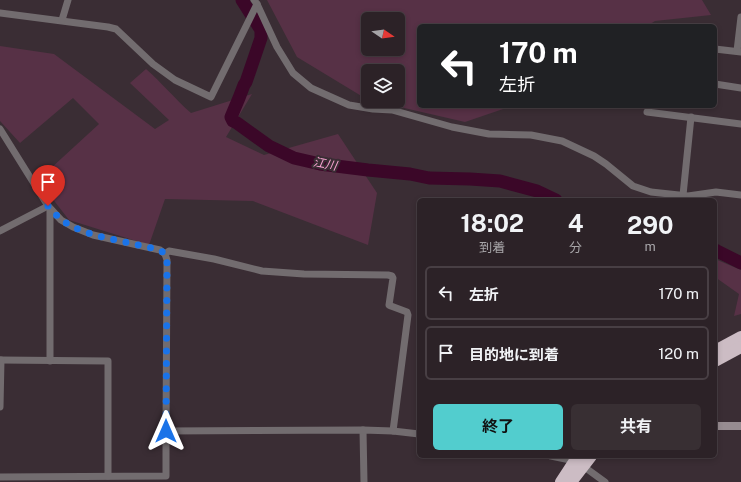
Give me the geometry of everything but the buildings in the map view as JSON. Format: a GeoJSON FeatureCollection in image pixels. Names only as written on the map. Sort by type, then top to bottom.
{"type":"FeatureCollection","features":[{"type":"Feature","properties":{"kind":"highway"},"geometry":{"type":"LineString","coordinates":[[717,350],[741,337]]}},
{"type":"Feature","properties":{"kind":"highway"},"geometry":{"type":"LineString","coordinates":[[717,360],[741,347]]}},
{"type":"Feature","properties":{"kind":"highway"},"geometry":{"type":"LineString","coordinates":[[561,482],[579,461]]}},
{"type":"Feature","properties":{"kind":"highway"},"geometry":{"type":"LineString","coordinates":[[571,482],[579,461]]}},
{"type":"Feature","properties":{"kind":"street"},"geometry":{"type":"LineString","coordinates":[[62,20],[68,0]]}},
{"type":"Feature","properties":{"kind":"street"},"geometry":{"type":"LineString","coordinates":[[0,13],[62,20],[116,29],[153,64],[175,80],[211,97],[256,2]]}},
{"type":"Feature","properties":{"kind":"street"},"geometry":{"type":"LineString","coordinates":[[256,2],[276,47],[293,73],[311,88],[349,105],[373,109],[392,110],[452,127],[489,134],[531,135],[562,141],[594,156],[633,186],[651,192],[688,196],[716,192],[741,194]]}},
{"type":"Feature","properties":{"kind":"street"},"geometry":{"type":"LineString","coordinates":[[717,49],[739,52],[741,18]]}},
{"type":"Feature","properties":{"kind":"street"},"geometry":{"type":"LineString","coordinates":[[717,84],[741,88]]}},
{"type":"Feature","properties":{"kind":"street"},"geometry":{"type":"LineString","coordinates":[[647,112],[660,110],[691,117],[741,124]]}},
{"type":"Feature","properties":{"kind":"street"},"geometry":{"type":"LineString","coordinates":[[683,195],[691,117]]}},
{"type":"Feature","properties":{"kind":"street"},"geometry":{"type":"LineString","coordinates":[[0,129],[49,207],[61,220],[87,233],[160,250],[165,254],[167,260],[166,479],[108,476],[0,477]]}},
{"type":"Feature","properties":{"kind":"street"},"geometry":{"type":"LineString","coordinates":[[0,231],[49,207]]}},
{"type":"Feature","properties":{"kind":"street"},"geometry":{"type":"LineString","coordinates":[[49,207],[50,361]]}},
{"type":"Feature","properties":{"kind":"street"},"geometry":{"type":"LineString","coordinates":[[165,254],[169,251],[214,259],[262,271],[304,274],[392,276],[393,278],[389,304],[407,312],[408,315],[393,431]]}},
{"type":"Feature","properties":{"kind":"street"},"geometry":{"type":"LineString","coordinates":[[0,407],[0,360],[108,361],[108,476]]}},
{"type":"Feature","properties":{"kind":"street"},"geometry":{"type":"LineString","coordinates":[[717,426],[741,426]]}},
{"type":"Feature","properties":{"kind":"street"},"geometry":{"type":"LineString","coordinates":[[166,431],[363,430],[417,434]]}},
{"type":"Feature","properties":{"kind":"street"},"geometry":{"type":"LineString","coordinates":[[363,430],[364,482]]}},
{"type":"Feature","properties":{"kind":"street"},"geometry":{"type":"LineString","coordinates":[[562,458],[579,461],[605,482]]}},
{"type":"Feature","properties":{"kind":"shaded area"},"geometry":{"type":"Polygon","coordinates":[[[267,0],[702,0],[711,15],[655,21],[650,24],[417,24],[417,108],[506,108],[465,122],[404,108],[405,64],[361,64],[361,96],[297,57],[267,0]]]}},
{"type":"Feature","properties":{"kind":"shaded area"},"geometry":{"type":"Polygon","coordinates":[[[0,46],[54,54],[155,129],[169,120],[130,83],[146,69],[191,113],[252,94],[226,137],[264,155],[338,134],[377,193],[368,245],[253,201],[165,199],[149,245],[69,220],[38,180],[99,124],[73,98],[20,143],[0,121],[0,46]]]}},
{"type":"Feature","properties":{"kind":"shaded area"},"geometry":{"type":"Polygon","coordinates":[[[717,260],[741,270],[741,314],[734,316],[739,294],[717,278],[717,260]]]}},
{"type":"Feature","properties":{"kind":"waterway","name":"江川"},"geometry":{"type":"LineString","coordinates":[[242,0],[261,30],[261,38],[246,82],[231,117],[233,121],[269,146],[294,158],[320,164],[410,174],[429,178],[500,181],[537,191],[552,198]]}},
{"type":"Feature","properties":{"kind":"waterway","name":"江川"},"geometry":{"type":"LineString","coordinates":[[717,251],[741,263]]}},
{"type":"Feature","properties":{"kind":"route"},"geometry":{"type":"LineString","coordinates":[[48,206],[61,220],[73,227],[94,235],[160,250],[165,254],[167,260],[166,431]]}}]}
